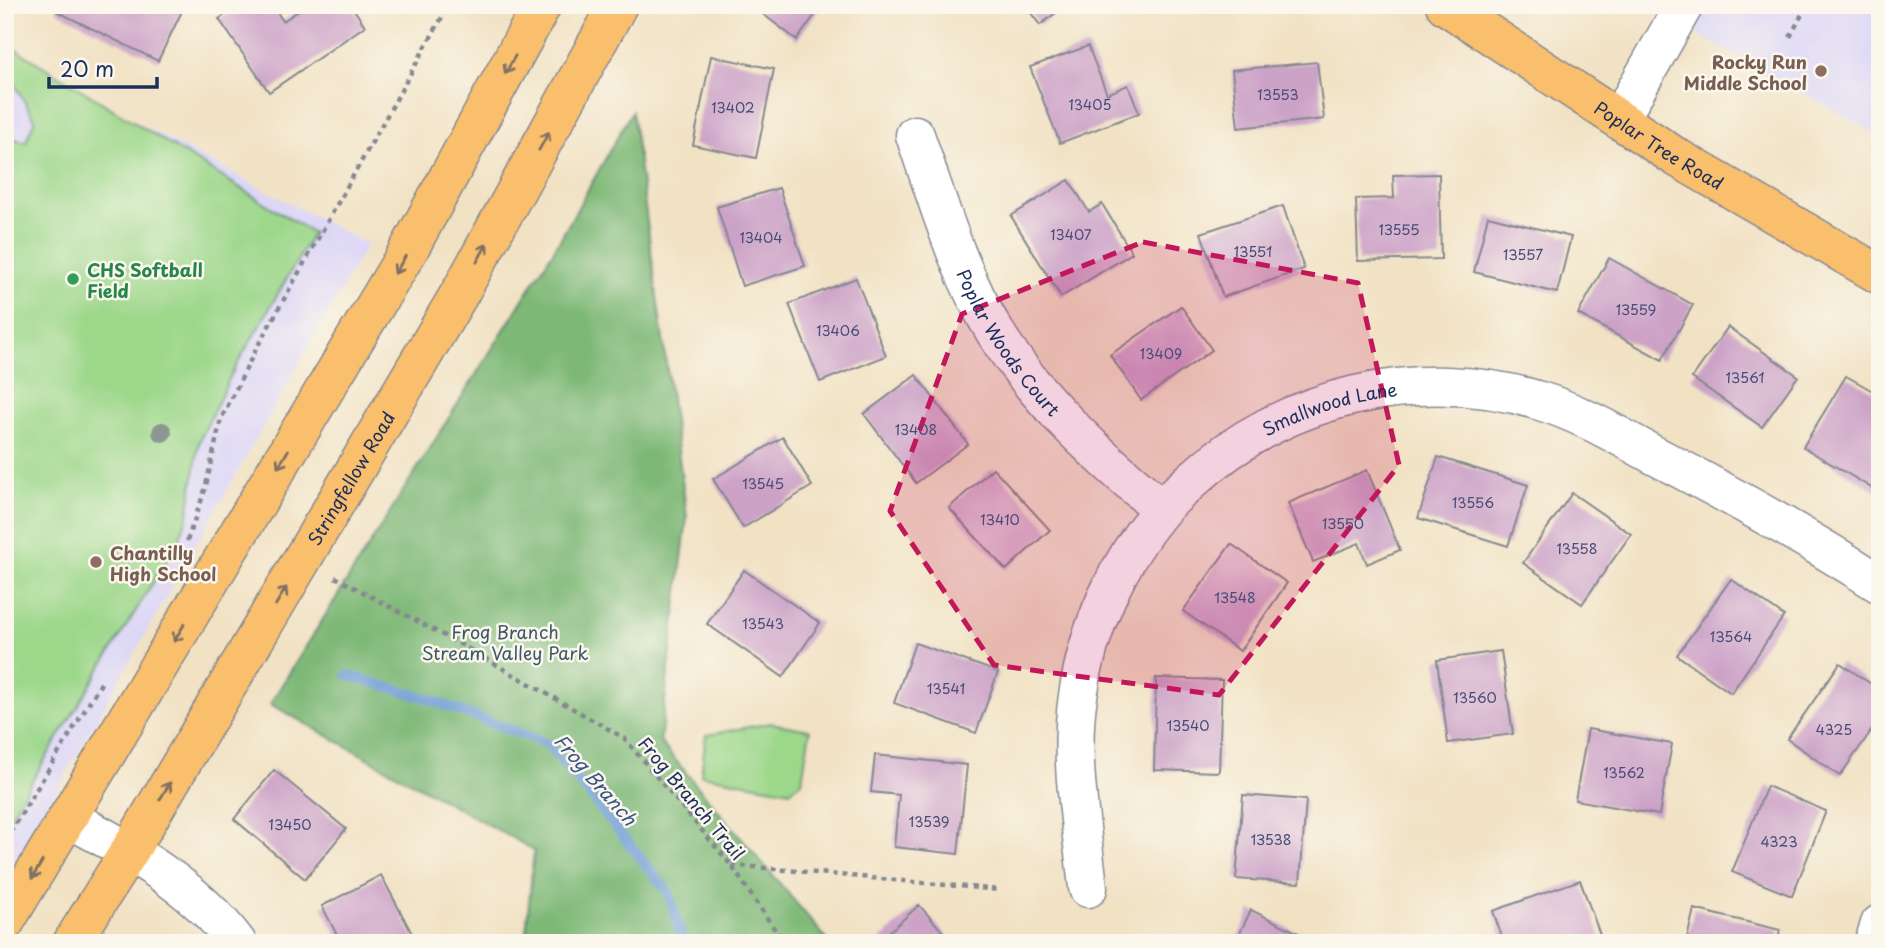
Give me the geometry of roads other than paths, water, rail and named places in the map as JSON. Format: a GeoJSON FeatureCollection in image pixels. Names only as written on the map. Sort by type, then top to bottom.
{"type":"FeatureCollection","features":[{"type":"Feature","properties":{"kind":"main road"},"geometry":{"type":"LineString","coordinates":[[5,922],[408,251],[542,5]]}},
{"type":"Feature","properties":{"kind":"main road","name":"Stringfellow Road"},"geometry":{"type":"LineString","coordinates":[[72,943],[130,850],[461,291],[618,5]]}},
{"type":"Feature","properties":{"kind":"main road","name":"Poplar Tree Road"},"geometry":{"type":"LineString","coordinates":[[1445,5],[1676,157],[1880,275]]}},
{"type":"Feature","properties":{"kind":"street"},"geometry":{"type":"LineString","coordinates":[[1619,120],[1684,5]]}},
{"type":"Feature","properties":{"kind":"street","name":"Poplar Woods Court"},"geometry":{"type":"LineString","coordinates":[[915,135],[962,267],[994,331],[1027,378],[1073,431],[1162,509]]}},
{"type":"Feature","properties":{"kind":"street","name":"Smallwood Lane"},"geometry":{"type":"LineString","coordinates":[[1088,888],[1074,748],[1077,697],[1089,645],[1109,591],[1136,544],[1162,509],[1214,460],[1270,425],[1321,404],[1374,390],[1429,385],[1485,388],[1540,401],[1579,416],[1719,489],[1880,584]]}},
{"type":"Feature","properties":{"kind":"street"},"geometry":{"type":"LineString","coordinates":[[68,818],[130,850],[204,906],[237,943]]}},
{"type":"Feature","properties":{"kind":"street"},"geometry":{"type":"LineString","coordinates":[[1874,943],[1880,924]]}},
{"type":"Feature","properties":{"kind":"waterway","name":"Frog Branch"},"geometry":{"type":"LineString","coordinates":[[347,675],[423,697],[548,744],[669,893],[683,943]]}},
{"type":"Feature","properties":{"kind":"place","name":"Rocky Run Middle School"},"geometry":{"type":"Point","coordinates":[1821,71]}},
{"type":"Feature","properties":{"kind":"place","name":"CHS Softball Field"},"geometry":{"type":"Point","coordinates":[73,279]}},
{"type":"Feature","properties":{"kind":"place","name":"Chantilly High School"},"geometry":{"type":"Point","coordinates":[96,562]}},
{"type":"Feature","properties":{"kind":"park label","name":"Frog Branch Stream Valley Park"},"geometry":{"type":"Point","coordinates":[505,641]}}]}
